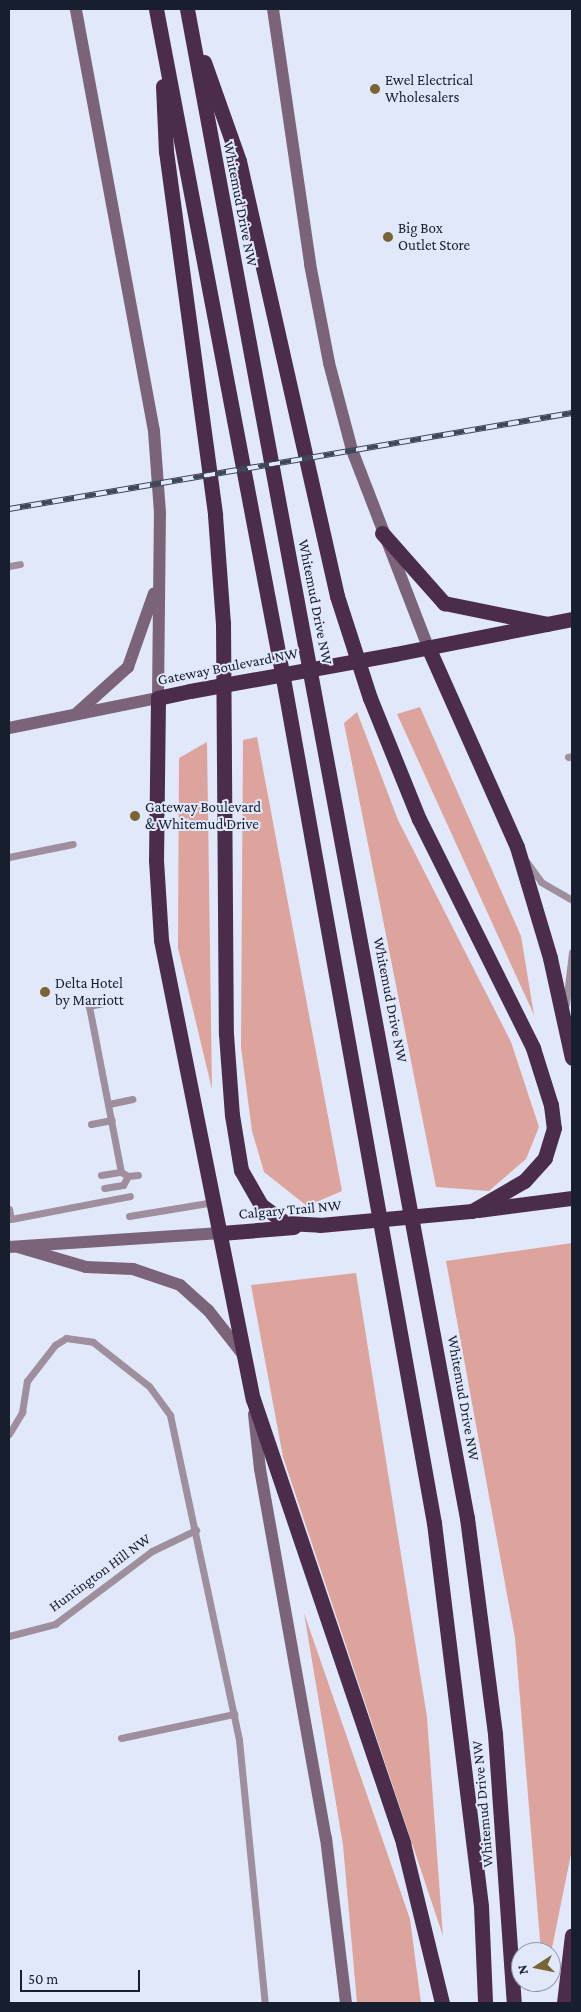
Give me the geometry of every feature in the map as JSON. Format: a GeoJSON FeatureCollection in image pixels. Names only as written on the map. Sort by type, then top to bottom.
{"type":"FeatureCollection","features":[{"type":"Feature","properties":{"kind":"highway","name":"Whitemud Drive NW"},"geometry":{"type":"LineString","coordinates":[[156,9],[283,678],[434,1523],[481,1906],[485,2003]]}},
{"type":"Feature","properties":{"kind":"highway","name":"Whitemud Drive NW"},"geometry":{"type":"LineString","coordinates":[[188,15],[414,1224],[467,1518],[486,1653],[510,1909],[514,2003]]}},
{"type":"Feature","properties":{"kind":"highway"},"geometry":{"type":"LineString","coordinates":[[188,15],[240,161],[332,578],[370,698],[419,819],[533,1048],[551,1105],[554,1128],[545,1158],[524,1181],[472,1211]]}},
{"type":"Feature","properties":{"kind":"highway"},"geometry":{"type":"LineString","coordinates":[[161,30],[166,150],[215,515],[223,624],[226,1034],[234,1125],[241,1170],[261,1205],[286,1223],[320,1225]]}},
{"type":"Feature","properties":{"kind":"highway"},"geometry":{"type":"LineString","coordinates":[[382,533],[444,603],[547,624]]}},
{"type":"Feature","properties":{"kind":"highway","name":"Gateway Boulevard NW"},"geometry":{"type":"LineString","coordinates":[[158,698],[572,619]]}},
{"type":"Feature","properties":{"kind":"highway"},"geometry":{"type":"LineString","coordinates":[[428,647],[517,848],[565,1022],[572,1058]]}},
{"type":"Feature","properties":{"kind":"highway"},"geometry":{"type":"LineString","coordinates":[[158,698],[156,860],[161,940],[221,1233],[252,1400],[403,1843],[442,2003]]}},
{"type":"Feature","properties":{"kind":"highway","name":"Calgary Trail NW"},"geometry":{"type":"LineString","coordinates":[[221,1233],[472,1211],[572,1198]]}},
{"type":"Feature","properties":{"kind":"highway"},"geometry":{"type":"LineString","coordinates":[[564,2003],[572,1935]]}},
{"type":"Feature","properties":{"kind":"main road"},"geometry":{"type":"LineString","coordinates":[[76,9],[146,369],[160,514],[158,698]]}},
{"type":"Feature","properties":{"kind":"main road"},"geometry":{"type":"LineString","coordinates":[[273,9],[310,264],[329,363],[352,450],[382,533],[428,647]]}},
{"type":"Feature","properties":{"kind":"main road"},"geometry":{"type":"LineString","coordinates":[[73,716],[114,682],[134,654],[158,578],[160,514]]}},
{"type":"Feature","properties":{"kind":"main road","name":"Gateway Boulevard NW"},"geometry":{"type":"LineString","coordinates":[[9,728],[158,698]]}},
{"type":"Feature","properties":{"kind":"main road","name":"Calgary Trail NW"},"geometry":{"type":"LineString","coordinates":[[13,1247],[221,1233]]}},
{"type":"Feature","properties":{"kind":"main road"},"geometry":{"type":"LineString","coordinates":[[13,1247],[86,1267],[133,1269],[180,1285],[208,1310],[242,1353]]}},
{"type":"Feature","properties":{"kind":"main road"},"geometry":{"type":"LineString","coordinates":[[252,1400],[260,1469],[326,1838],[346,2003]]}},
{"type":"Feature","properties":{"kind":"lane"},"geometry":{"type":"LineString","coordinates":[[9,566],[20,564]]}},
{"type":"Feature","properties":{"kind":"lane"},"geometry":{"type":"LineString","coordinates":[[9,857],[73,844]]}},
{"type":"Feature","properties":{"kind":"lane"},"geometry":{"type":"LineString","coordinates":[[517,848],[541,882],[572,900]]}},
{"type":"Feature","properties":{"kind":"lane"},"geometry":{"type":"LineString","coordinates":[[565,1022],[572,952]]}},
{"type":"Feature","properties":{"kind":"lane"},"geometry":{"type":"LineString","coordinates":[[104,1188],[122,1185],[125,1174],[89,1006],[113,1001]]}},
{"type":"Feature","properties":{"kind":"lane"},"geometry":{"type":"LineString","coordinates":[[109,1104],[132,1099]]}},
{"type":"Feature","properties":{"kind":"lane"},"geometry":{"type":"LineString","coordinates":[[91,1124],[112,1120]]}},
{"type":"Feature","properties":{"kind":"lane"},"geometry":{"type":"LineString","coordinates":[[101,1175],[138,1175]]}},
{"type":"Feature","properties":{"kind":"lane"},"geometry":{"type":"LineString","coordinates":[[9,1209],[11,1219],[130,1196]]}},
{"type":"Feature","properties":{"kind":"lane"},"geometry":{"type":"LineString","coordinates":[[129,1216],[214,1202]]}},
{"type":"Feature","properties":{"kind":"lane"},"geometry":{"type":"LineString","coordinates":[[9,1434],[22,1412],[27,1381],[50,1350],[66,1338],[93,1342],[149,1386],[170,1415],[234,1714],[265,2003]]}},
{"type":"Feature","properties":{"kind":"lane","name":"Huntington Hill NW"},"geometry":{"type":"LineString","coordinates":[[9,1636],[55,1624],[152,1551],[196,1530]]}},
{"type":"Feature","properties":{"kind":"lane"},"geometry":{"type":"LineString","coordinates":[[121,1738],[234,1714]]}},
{"type":"Feature","properties":{"kind":"shaded area"},"geometry":{"type":"Polygon","coordinates":[[[420,707],[521,936],[534,1015],[397,714],[420,707]]]}},
{"type":"Feature","properties":{"kind":"shaded area"},"geometry":{"type":"Polygon","coordinates":[[[357,712],[398,820],[511,1042],[539,1127],[526,1159],[489,1191],[436,1187],[344,723],[357,712]]]}},
{"type":"Feature","properties":{"kind":"shaded area"},"geometry":{"type":"Polygon","coordinates":[[[257,737],[342,1191],[307,1206],[264,1172],[252,1131],[241,1047],[243,740],[257,737]]]}},
{"type":"Feature","properties":{"kind":"shaded area"},"geometry":{"type":"Polygon","coordinates":[[[207,742],[212,1089],[178,948],[179,758],[207,742]]]}},
{"type":"Feature","properties":{"kind":"shaded area"},"geometry":{"type":"Polygon","coordinates":[[[572,1243],[572,1849],[553,1942],[540,1942],[515,1638],[446,1261],[572,1243]]]}},
{"type":"Feature","properties":{"kind":"shaded area"},"geometry":{"type":"Polygon","coordinates":[[[356,1273],[427,1717],[443,1936],[283,1457],[251,1285],[356,1273]]]}},
{"type":"Feature","properties":{"kind":"shaded area"},"geometry":{"type":"Polygon","coordinates":[[[304,1613],[410,1919],[421,2003],[357,2003],[343,1845],[304,1613]]]}},
{"type":"Feature","properties":{"kind":"railway"},"geometry":{"type":"LineString","coordinates":[[9,509],[572,413]]}},
{"type":"Feature","properties":{"kind":"place","name":"Ewel Electrical Wholesalers"},"geometry":{"type":"Point","coordinates":[375,89]}},
{"type":"Feature","properties":{"kind":"place","name":"Big Box Outlet Store"},"geometry":{"type":"Point","coordinates":[388,237]}},
{"type":"Feature","properties":{"kind":"place","name":"Gateway Boulevard & Whitemud Drive"},"geometry":{"type":"Point","coordinates":[135,816]}},
{"type":"Feature","properties":{"kind":"place","name":"Delta Hotel by Marriott"},"geometry":{"type":"Point","coordinates":[45,992]}}]}
